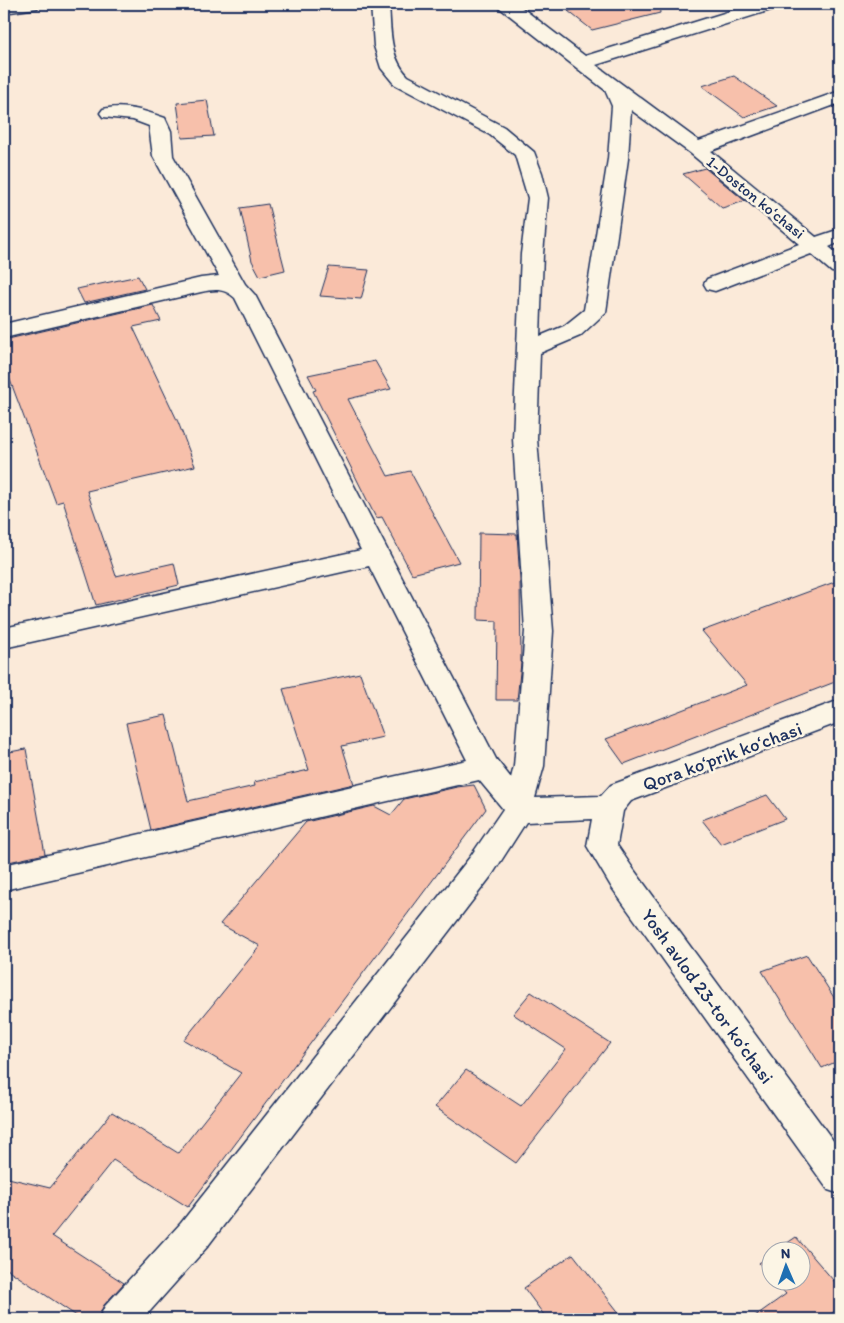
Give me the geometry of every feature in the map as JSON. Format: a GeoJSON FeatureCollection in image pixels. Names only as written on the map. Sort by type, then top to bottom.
{"type":"FeatureCollection","features":[{"type":"Feature","properties":{"kind":"street"},"geometry":{"type":"LineString","coordinates":[[4,8],[30,4]]}},
{"type":"Feature","properties":{"kind":"street"},"geometry":{"type":"LineString","coordinates":[[118,1319],[194,1235],[481,866],[517,808],[529,766],[539,631],[525,439],[532,254],[538,198],[532,173],[524,152],[497,131],[401,80],[390,68],[383,46],[380,4]]}},
{"type":"Feature","properties":{"kind":"street","name":"1-Doston koʻchasi"},"geometry":{"type":"LineString","coordinates":[[506,4],[697,149],[840,267]]}},
{"type":"Feature","properties":{"kind":"street"},"geometry":{"type":"LineString","coordinates":[[583,63],[771,4]]}},
{"type":"Feature","properties":{"kind":"street"},"geometry":{"type":"LineString","coordinates":[[528,350],[572,331],[595,312],[618,159],[622,106],[613,87]]}},
{"type":"Feature","properties":{"kind":"street","name":"1-Doston koʻchasi"},"geometry":{"type":"LineString","coordinates":[[697,149],[840,97]]}},
{"type":"Feature","properties":{"kind":"street"},"geometry":{"type":"LineString","coordinates":[[110,113],[135,114],[158,122],[162,131],[162,156],[234,284],[244,295],[485,767],[517,808]]}},
{"type":"Feature","properties":{"kind":"street","name":"1-Doston koʻchasi"},"geometry":{"type":"LineString","coordinates":[[715,284],[840,235]]}},
{"type":"Feature","properties":{"kind":"street"},"geometry":{"type":"LineString","coordinates":[[4,332],[201,285],[216,283],[234,284]]}},
{"type":"Feature","properties":{"kind":"street"},"geometry":{"type":"LineString","coordinates":[[4,638],[377,555]]}},
{"type":"Feature","properties":{"kind":"street","name":"Qora koʻprik koʻchasi"},"geometry":{"type":"LineString","coordinates":[[597,808],[621,793],[840,712]]}},
{"type":"Feature","properties":{"kind":"street"},"geometry":{"type":"LineString","coordinates":[[4,878],[485,767]]}},
{"type":"Feature","properties":{"kind":"street"},"geometry":{"type":"LineString","coordinates":[[517,808],[597,808]]}},
{"type":"Feature","properties":{"kind":"street","name":"Yosh avlod 23-tor koʻchasi"},"geometry":{"type":"LineString","coordinates":[[597,808],[602,846],[623,879],[840,1178]]}},
{"type":"Feature","properties":{"kind":"building"},"geometry":{"type":"Polygon","coordinates":[[[596,4],[659,4],[660,13],[592,30],[568,11],[596,4]]]}},
{"type":"Feature","properties":{"kind":"building"},"geometry":{"type":"Polygon","coordinates":[[[734,76],[777,106],[744,117],[702,86],[734,76]]]}},
{"type":"Feature","properties":{"kind":"building"},"geometry":{"type":"Polygon","coordinates":[[[207,100],[214,136],[182,138],[177,103],[207,100]]]}},
{"type":"Feature","properties":{"kind":"building"},"geometry":{"type":"Polygon","coordinates":[[[705,168],[745,201],[722,208],[683,174],[705,168]]]}},
{"type":"Feature","properties":{"kind":"building"},"geometry":{"type":"Polygon","coordinates":[[[268,204],[285,270],[260,276],[252,261],[240,208],[268,204]]]}},
{"type":"Feature","properties":{"kind":"building"},"geometry":{"type":"Polygon","coordinates":[[[329,267],[369,270],[361,299],[320,296],[329,267]]]}},
{"type":"Feature","properties":{"kind":"building"},"geometry":{"type":"Polygon","coordinates":[[[138,276],[145,289],[84,303],[77,289],[138,276]]]}},
{"type":"Feature","properties":{"kind":"building"},"geometry":{"type":"Polygon","coordinates":[[[153,305],[161,321],[133,327],[178,422],[195,466],[87,491],[116,576],[174,563],[179,585],[96,605],[63,501],[56,503],[4,364],[4,340],[153,305]]]}},
{"type":"Feature","properties":{"kind":"building"},"geometry":{"type":"Polygon","coordinates":[[[375,361],[391,389],[348,399],[388,476],[410,471],[459,562],[412,574],[382,517],[376,518],[313,391],[316,390],[308,375],[375,361]]]}},
{"type":"Feature","properties":{"kind":"building"},"geometry":{"type":"Polygon","coordinates":[[[479,533],[517,534],[520,580],[521,663],[517,700],[496,700],[497,621],[478,620],[479,533]]]}},
{"type":"Feature","properties":{"kind":"building"},"geometry":{"type":"Polygon","coordinates":[[[840,580],[840,680],[624,764],[606,739],[747,685],[702,631],[840,580]]]}},
{"type":"Feature","properties":{"kind":"building"},"geometry":{"type":"Polygon","coordinates":[[[360,673],[383,737],[342,746],[354,784],[151,830],[126,723],[166,715],[188,801],[255,786],[254,782],[309,770],[283,689],[360,673]]]}},
{"type":"Feature","properties":{"kind":"building"},"geometry":{"type":"Polygon","coordinates":[[[26,749],[45,854],[4,863],[4,753],[26,749]]]}},
{"type":"Feature","properties":{"kind":"building"},"geometry":{"type":"Polygon","coordinates":[[[474,785],[486,809],[188,1207],[113,1160],[52,1236],[124,1283],[104,1305],[97,1319],[81,1319],[4,1267],[4,1177],[50,1188],[112,1112],[178,1153],[241,1073],[184,1040],[260,946],[220,924],[306,822],[374,806],[391,815],[404,799],[474,785]]]}},
{"type":"Feature","properties":{"kind":"building"},"geometry":{"type":"Polygon","coordinates":[[[767,795],[785,819],[721,844],[702,820],[767,795]]]}},
{"type":"Feature","properties":{"kind":"building"},"geometry":{"type":"Polygon","coordinates":[[[807,955],[840,1007],[840,1060],[822,1068],[762,971],[807,955]]]}},
{"type":"Feature","properties":{"kind":"building"},"geometry":{"type":"Polygon","coordinates":[[[531,992],[610,1043],[516,1163],[435,1107],[466,1070],[521,1106],[566,1049],[513,1014],[531,992]]]}},
{"type":"Feature","properties":{"kind":"building"},"geometry":{"type":"Polygon","coordinates":[[[573,1254],[624,1319],[547,1319],[524,1288],[573,1254]]]}},
{"type":"Feature","properties":{"kind":"building"},"geometry":{"type":"Polygon","coordinates":[[[812,1256],[840,1288],[840,1307],[824,1319],[751,1319],[786,1294],[783,1290],[812,1290],[812,1256]]]}}]}
